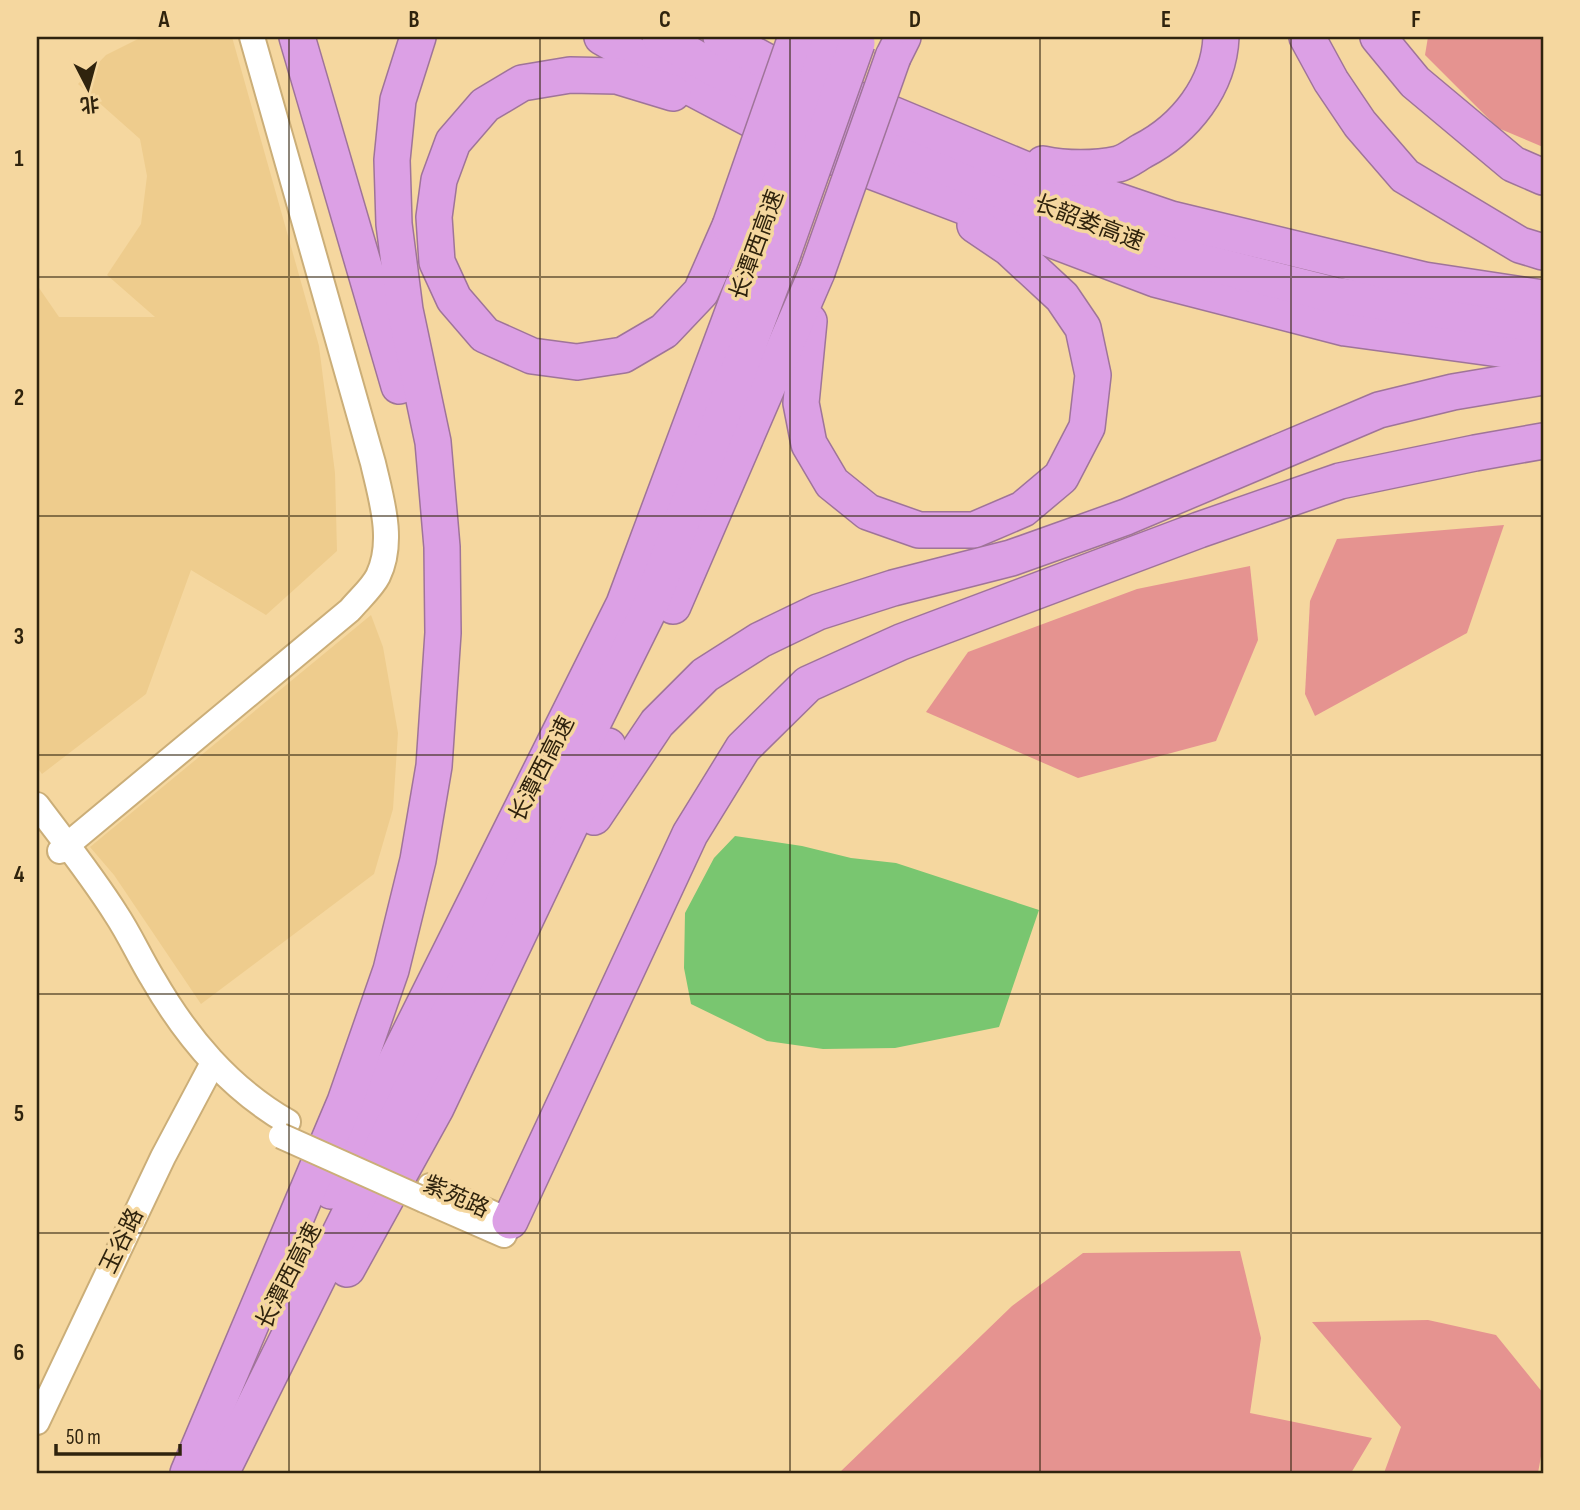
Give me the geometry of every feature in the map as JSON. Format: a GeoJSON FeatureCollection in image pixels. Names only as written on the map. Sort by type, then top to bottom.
{"type":"FeatureCollection","features":[{"type":"Feature","properties":{"kind":"highway"},"geometry":{"type":"LineString","coordinates":[[298,37],[393,361],[415,453],[443,633]]}},
{"type":"Feature","properties":{"kind":"highway"},"geometry":{"type":"LineString","coordinates":[[189,1473],[345,1102],[391,970],[418,860],[434,766],[443,633],[442,547],[433,442],[405,310],[393,198],[392,160],[398,100],[418,37]]}},
{"type":"Feature","properties":{"kind":"highway"},"geometry":{"type":"LineString","coordinates":[[602,37],[792,141],[1155,279],[1345,328],[1543,355]]}},
{"type":"Feature","properties":{"kind":"highway","name":"长韶娄高速"},"geometry":{"type":"LineString","coordinates":[[660,37],[713,68],[998,189],[1172,254],[1334,295],[1543,324]]}},
{"type":"Feature","properties":{"kind":"highway","name":"长韶娄高速"},"geometry":{"type":"LineString","coordinates":[[721,37],[769,64],[1024,169],[1171,219],[1424,280],[1543,299]]}},
{"type":"Feature","properties":{"kind":"highway"},"geometry":{"type":"LineString","coordinates":[[751,119],[617,76],[570,75],[522,83],[485,105],[453,142],[439,180],[433,216],[437,262],[454,299],[485,335],[532,356],[577,362],[623,355],[664,331],[757,240],[796,37]]}},
{"type":"Feature","properties":{"kind":"highway"},"geometry":{"type":"LineString","coordinates":[[979,150],[1063,169],[1119,164],[1157,143],[1185,120],[1208,86],[1220,51],[1221,37]]}},
{"type":"Feature","properties":{"kind":"highway"},"geometry":{"type":"LineString","coordinates":[[1378,37],[1415,82],[1513,164],[1543,177]]}},
{"type":"Feature","properties":{"kind":"highway","name":"长潭西高速"},"geometry":{"type":"LineString","coordinates":[[189,1473],[624,604],[757,240],[849,39]]}},
{"type":"Feature","properties":{"kind":"highway"},"geometry":{"type":"LineString","coordinates":[[1309,39],[1331,80],[1360,124],[1405,176],[1520,245],[1543,252]]}},
{"type":"Feature","properties":{"kind":"highway"},"geometry":{"type":"LineString","coordinates":[[228,1473],[346,1272],[436,1108],[682,586],[817,272],[898,43]]}},
{"type":"Feature","properties":{"kind":"highway"},"geometry":{"type":"LineString","coordinates":[[817,272],[805,340],[801,402],[809,444],[832,483],[868,512],[919,530],[975,530],[1023,509],[1061,477],[1087,427],[1093,374],[1083,328],[1062,297],[1009,248],[923,190]]}},
{"type":"Feature","properties":{"kind":"highway","name":"长潭西高速"},"geometry":{"type":"LineString","coordinates":[[221,1473],[647,614],[757,240]]}},
{"type":"Feature","properties":{"kind":"highway"},"geometry":{"type":"LineString","coordinates":[[481,1011],[595,814],[657,723],[705,675],[760,640],[818,612],[893,588],[1011,558],[1126,517],[1379,410],[1453,392],[1543,377]]}},
{"type":"Feature","properties":{"kind":"highway"},"geometry":{"type":"LineString","coordinates":[[510,1221],[690,834],[743,748],[808,684],[901,642],[1199,530],[1340,481],[1543,441]]}},
{"type":"Feature","properties":{"kind":"street"},"geometry":{"type":"LineString","coordinates":[[60,843],[338,603],[363,575],[372,548],[372,511],[362,462],[241,37]]}},
{"type":"Feature","properties":{"kind":"street"},"geometry":{"type":"LineString","coordinates":[[60,843],[350,610],[378,576],[386,545],[384,514],[373,463],[252,37]]}},
{"type":"Feature","properties":{"kind":"street","name":"紫苑路"},"geometry":{"type":"LineString","coordinates":[[37,805],[177,1036],[208,1066],[235,1103],[284,1129],[427,1193],[504,1235],[510,1221]]}},
{"type":"Feature","properties":{"kind":"street","name":"紫苑路"},"geometry":{"type":"LineString","coordinates":[[37,822],[60,843]]}},
{"type":"Feature","properties":{"kind":"street","name":"玉谷路"},"geometry":{"type":"LineString","coordinates":[[37,1401],[155,1153],[208,1066]]}},
{"type":"Feature","properties":{"kind":"street","name":"玉谷路"},"geometry":{"type":"LineString","coordinates":[[37,1422],[208,1066]]}},
{"type":"Feature","properties":{"kind":"shaded area"},"geometry":{"type":"Polygon","coordinates":[[[142,37],[232,37],[319,346],[335,473],[337,551],[266,615],[191,570],[146,694],[42,774],[37,767],[37,285],[59,317],[155,317],[107,275],[141,224],[147,176],[140,139],[78,84],[106,55],[142,37]]]}},
{"type":"Feature","properties":{"kind":"shaded area"},"geometry":{"type":"Polygon","coordinates":[[[1428,37],[1543,37],[1543,147],[1498,128],[1425,55],[1428,37]]]}},
{"type":"Feature","properties":{"kind":"shaded area"},"geometry":{"type":"Polygon","coordinates":[[[1504,525],[1467,633],[1315,716],[1305,694],[1310,601],[1337,539],[1504,525]]]}},
{"type":"Feature","properties":{"kind":"shaded area"},"geometry":{"type":"Polygon","coordinates":[[[1250,566],[1258,640],[1216,741],[1078,778],[926,712],[968,652],[1137,589],[1250,566]]]}},
{"type":"Feature","properties":{"kind":"shaded area"},"geometry":{"type":"Polygon","coordinates":[[[371,615],[383,647],[398,733],[393,809],[374,874],[201,1004],[114,875],[90,847],[371,615]]]}},
{"type":"Feature","properties":{"kind":"shaded area"},"geometry":{"type":"Polygon","coordinates":[[[735,836],[802,846],[851,858],[896,863],[1039,910],[999,1027],[895,1048],[823,1049],[767,1041],[691,1004],[684,968],[685,913],[714,858],[735,836]]]}},
{"type":"Feature","properties":{"kind":"shaded area"},"geometry":{"type":"Polygon","coordinates":[[[1240,1251],[1261,1338],[1250,1413],[1372,1438],[1351,1473],[839,1473],[1012,1306],[1083,1253],[1240,1251]]]}},
{"type":"Feature","properties":{"kind":"shaded area"},"geometry":{"type":"Polygon","coordinates":[[[1428,1320],[1496,1335],[1543,1393],[1543,1445],[1538,1473],[1384,1473],[1401,1427],[1312,1322],[1428,1320]]]}}]}
